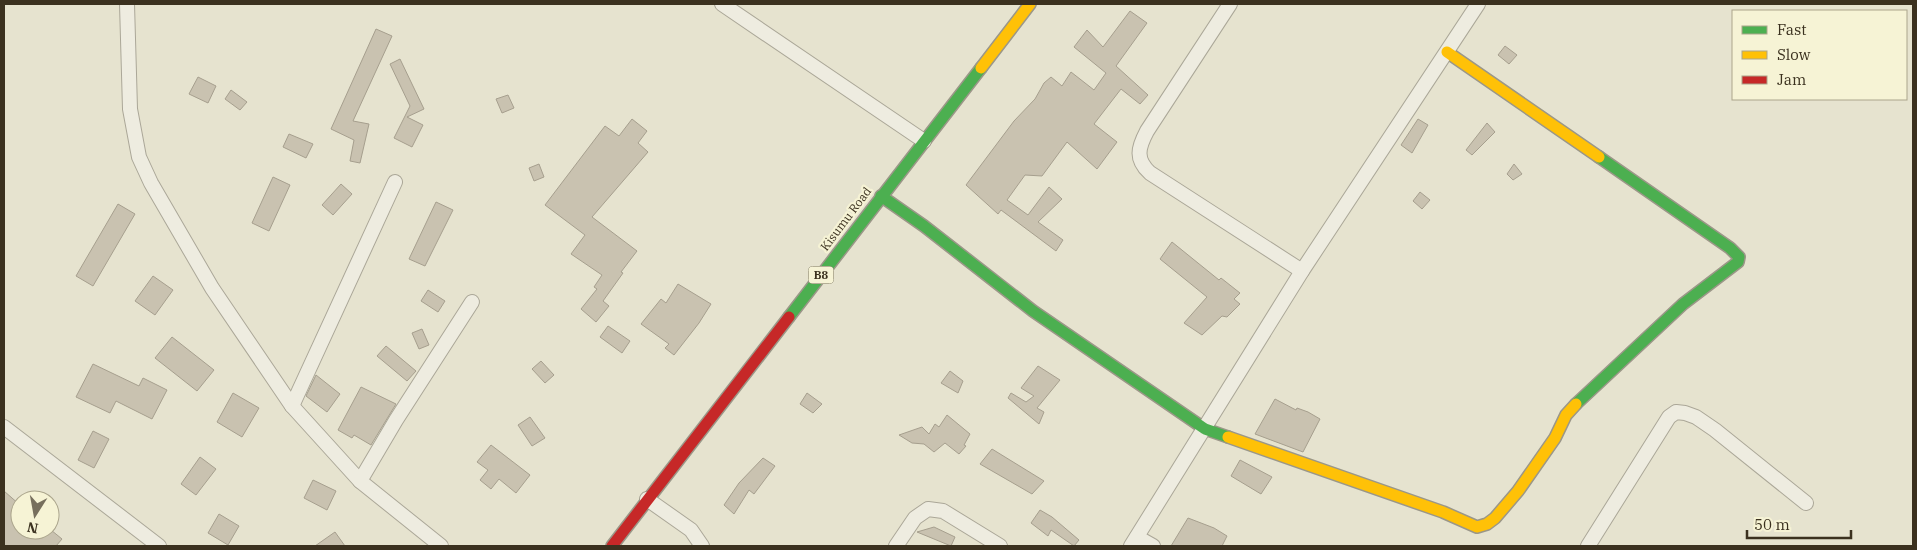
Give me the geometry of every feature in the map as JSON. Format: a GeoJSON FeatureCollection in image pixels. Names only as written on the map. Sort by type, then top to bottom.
{"type":"FeatureCollection","features":[{"type":"Feature","properties":{"kind":"main road","name":"Kisumu Road"},"geometry":{"type":"LineString","coordinates":[[612,546],[1030,4]]}},
{"type":"Feature","properties":{"kind":"main road"},"geometry":{"type":"LineString","coordinates":[[881,196],[924,226],[1033,311],[1205,429],[1443,512],[1477,527],[1487,524],[1495,518],[1518,490],[1554,438],[1566,415],[1587,392],[1682,304],[1738,262],[1740,257],[1730,248],[1447,52]]}},
{"type":"Feature","properties":{"kind":"street"},"geometry":{"type":"LineString","coordinates":[[127,4],[130,109],[139,156],[151,183],[212,288],[292,406],[360,481],[442,546]]}},
{"type":"Feature","properties":{"kind":"street"},"geometry":{"type":"LineString","coordinates":[[722,4],[924,141]]}},
{"type":"Feature","properties":{"kind":"street"},"geometry":{"type":"LineString","coordinates":[[1230,4],[1147,131],[1140,144],[1139,154],[1142,166],[1302,271]]}},
{"type":"Feature","properties":{"kind":"street"},"geometry":{"type":"LineString","coordinates":[[1153,546],[1134,541],[1302,271],[1478,4]]}},
{"type":"Feature","properties":{"kind":"street"},"geometry":{"type":"LineString","coordinates":[[292,406],[395,182]]}},
{"type":"Feature","properties":{"kind":"street"},"geometry":{"type":"LineString","coordinates":[[360,481],[396,420],[472,302]]}},
{"type":"Feature","properties":{"kind":"street"},"geometry":{"type":"LineString","coordinates":[[1588,546],[1668,418],[1676,412],[1685,413],[1696,418],[1715,430],[1806,503]]}},
{"type":"Feature","properties":{"kind":"street"},"geometry":{"type":"LineString","coordinates":[[4,428],[159,546]]}},
{"type":"Feature","properties":{"kind":"street"},"geometry":{"type":"LineString","coordinates":[[647,499],[691,530],[702,546]]}},
{"type":"Feature","properties":{"kind":"street"},"geometry":{"type":"LineString","coordinates":[[896,546],[915,518],[928,510],[943,511],[1000,546]]}},
{"type":"Feature","properties":{"kind":"building"},"geometry":{"type":"Polygon","coordinates":[[[1130,11],[1147,23],[1116,66],[1148,95],[1140,104],[1121,89],[1094,124],[1117,142],[1097,169],[1067,142],[1042,176],[1025,175],[1007,200],[1028,215],[1049,187],[1062,199],[1038,222],[1063,240],[1056,251],[1001,210],[998,214],[966,185],[1014,121],[1035,99],[1044,83],[1051,77],[1062,86],[1071,72],[1094,90],[1106,73],[1074,47],[1087,30],[1103,47],[1130,11]]]}},
{"type":"Feature","properties":{"kind":"building"},"geometry":{"type":"Polygon","coordinates":[[[376,29],[392,36],[353,121],[369,124],[360,163],[350,161],[354,140],[331,129],[376,29]]]}},
{"type":"Feature","properties":{"kind":"building"},"geometry":{"type":"Polygon","coordinates":[[[1505,46],[1517,55],[1509,64],[1498,55],[1505,46]]]}},
{"type":"Feature","properties":{"kind":"building"},"geometry":{"type":"Polygon","coordinates":[[[400,59],[424,109],[407,117],[423,125],[412,147],[394,138],[410,106],[390,64],[400,59]]]}},
{"type":"Feature","properties":{"kind":"building"},"geometry":{"type":"Polygon","coordinates":[[[198,77],[216,86],[208,103],[189,94],[198,77]]]}},
{"type":"Feature","properties":{"kind":"building"},"geometry":{"type":"Polygon","coordinates":[[[231,90],[247,102],[240,110],[225,99],[231,90]]]}},
{"type":"Feature","properties":{"kind":"building"},"geometry":{"type":"Polygon","coordinates":[[[508,95],[514,108],[502,113],[496,99],[508,95]]]}},
{"type":"Feature","properties":{"kind":"building"},"geometry":{"type":"Polygon","coordinates":[[[632,119],[647,131],[638,143],[648,152],[592,217],[637,251],[603,301],[609,306],[596,322],[581,309],[597,289],[594,287],[602,275],[571,254],[585,235],[545,205],[605,126],[619,136],[632,119]]]}},
{"type":"Feature","properties":{"kind":"building"},"geometry":{"type":"Polygon","coordinates":[[[1418,119],[1428,125],[1412,153],[1401,145],[1418,119]]]}},
{"type":"Feature","properties":{"kind":"building"},"geometry":{"type":"Polygon","coordinates":[[[1487,123],[1495,132],[1472,155],[1466,150],[1487,123]]]}},
{"type":"Feature","properties":{"kind":"building"},"geometry":{"type":"Polygon","coordinates":[[[289,134],[313,144],[306,158],[283,147],[289,134]]]}},
{"type":"Feature","properties":{"kind":"building"},"geometry":{"type":"Polygon","coordinates":[[[539,164],[544,177],[534,181],[529,168],[539,164]]]}},
{"type":"Feature","properties":{"kind":"building"},"geometry":{"type":"Polygon","coordinates":[[[1514,164],[1522,174],[1513,180],[1507,174],[1514,164]]]}},
{"type":"Feature","properties":{"kind":"building"},"geometry":{"type":"Polygon","coordinates":[[[273,177],[290,185],[269,231],[252,223],[273,177]]]}},
{"type":"Feature","properties":{"kind":"building"},"geometry":{"type":"Polygon","coordinates":[[[341,184],[352,194],[333,215],[322,205],[341,184]]]}},
{"type":"Feature","properties":{"kind":"building"},"geometry":{"type":"Polygon","coordinates":[[[1420,192],[1430,200],[1422,209],[1413,201],[1420,192]]]}},
{"type":"Feature","properties":{"kind":"building"},"geometry":{"type":"Polygon","coordinates":[[[436,202],[453,210],[425,266],[409,259],[436,202]]]}},
{"type":"Feature","properties":{"kind":"building"},"geometry":{"type":"Polygon","coordinates":[[[118,204],[135,214],[93,286],[76,276],[118,204]]]}},
{"type":"Feature","properties":{"kind":"building"},"geometry":{"type":"Polygon","coordinates":[[[1172,242],[1219,280],[1221,278],[1240,293],[1234,299],[1240,304],[1227,317],[1222,316],[1202,335],[1184,323],[1207,297],[1160,259],[1172,242]]]}},
{"type":"Feature","properties":{"kind":"building"},"geometry":{"type":"Polygon","coordinates":[[[153,276],[173,290],[155,315],[135,301],[153,276]]]}},
{"type":"Feature","properties":{"kind":"building"},"geometry":{"type":"Polygon","coordinates":[[[678,284],[711,304],[674,355],[665,348],[669,344],[641,324],[661,299],[666,303],[678,284]]]}},
{"type":"Feature","properties":{"kind":"building"},"geometry":{"type":"Polygon","coordinates":[[[428,290],[445,301],[438,312],[421,301],[428,290]]]}},
{"type":"Feature","properties":{"kind":"building"},"geometry":{"type":"Polygon","coordinates":[[[608,326],[630,341],[622,353],[600,337],[608,326]]]}},
{"type":"Feature","properties":{"kind":"building"},"geometry":{"type":"Polygon","coordinates":[[[422,329],[429,345],[419,349],[412,333],[422,329]]]}},
{"type":"Feature","properties":{"kind":"building"},"geometry":{"type":"Polygon","coordinates":[[[172,337],[214,370],[197,391],[155,358],[172,337]]]}},
{"type":"Feature","properties":{"kind":"building"},"geometry":{"type":"Polygon","coordinates":[[[386,346],[416,371],[407,381],[377,356],[386,346]]]}},
{"type":"Feature","properties":{"kind":"building"},"geometry":{"type":"Polygon","coordinates":[[[541,361],[554,375],[545,383],[532,369],[541,361]]]}},
{"type":"Feature","properties":{"kind":"building"},"geometry":{"type":"Polygon","coordinates":[[[93,364],[139,386],[143,378],[167,390],[152,419],[116,401],[110,413],[76,397],[93,364]]]}},
{"type":"Feature","properties":{"kind":"building"},"geometry":{"type":"Polygon","coordinates":[[[1038,366],[1060,380],[1037,408],[1044,412],[1039,424],[1008,398],[1011,393],[1026,402],[1034,396],[1021,388],[1038,366]]]}},
{"type":"Feature","properties":{"kind":"building"},"geometry":{"type":"Polygon","coordinates":[[[950,371],[963,381],[958,393],[941,383],[950,371]]]}},
{"type":"Feature","properties":{"kind":"building"},"geometry":{"type":"Polygon","coordinates":[[[316,375],[340,394],[327,412],[306,396],[316,375]]]}},
{"type":"Feature","properties":{"kind":"building"},"geometry":{"type":"Polygon","coordinates":[[[361,387],[396,404],[371,445],[354,435],[352,438],[338,430],[361,387]]]}},
{"type":"Feature","properties":{"kind":"building"},"geometry":{"type":"Polygon","coordinates":[[[233,393],[259,408],[242,437],[217,422],[233,393]]]}},
{"type":"Feature","properties":{"kind":"building"},"geometry":{"type":"Polygon","coordinates":[[[807,393],[822,404],[813,413],[800,404],[807,393]]]}},
{"type":"Feature","properties":{"kind":"building"},"geometry":{"type":"Polygon","coordinates":[[[1275,399],[1296,410],[1297,408],[1308,412],[1320,419],[1303,452],[1255,434],[1275,399]]]}},
{"type":"Feature","properties":{"kind":"building"},"geometry":{"type":"Polygon","coordinates":[[[947,415],[970,434],[964,445],[966,446],[959,454],[945,443],[934,452],[924,444],[912,443],[899,435],[922,427],[929,434],[935,424],[939,427],[947,415]]]}},
{"type":"Feature","properties":{"kind":"building"},"geometry":{"type":"Polygon","coordinates":[[[530,417],[545,438],[532,446],[518,425],[530,417]]]}},
{"type":"Feature","properties":{"kind":"building"},"geometry":{"type":"Polygon","coordinates":[[[93,431],[109,439],[94,468],[78,460],[93,431]]]}},
{"type":"Feature","properties":{"kind":"building"},"geometry":{"type":"Polygon","coordinates":[[[491,445],[530,475],[516,493],[499,479],[491,489],[480,480],[488,470],[477,462],[491,445]]]}},
{"type":"Feature","properties":{"kind":"building"},"geometry":{"type":"Polygon","coordinates":[[[992,449],[1044,481],[1032,494],[980,464],[992,449]]]}},
{"type":"Feature","properties":{"kind":"building"},"geometry":{"type":"Polygon","coordinates":[[[200,457],[216,469],[196,495],[181,484],[200,457]]]}},
{"type":"Feature","properties":{"kind":"building"},"geometry":{"type":"Polygon","coordinates":[[[763,458],[775,466],[754,494],[749,490],[734,514],[724,505],[739,483],[763,458]]]}},
{"type":"Feature","properties":{"kind":"building"},"geometry":{"type":"Polygon","coordinates":[[[1240,460],[1272,477],[1261,494],[1231,476],[1240,460]]]}},
{"type":"Feature","properties":{"kind":"building"},"geometry":{"type":"Polygon","coordinates":[[[313,480],[336,491],[327,510],[304,498],[313,480]]]}},
{"type":"Feature","properties":{"kind":"building"},"geometry":{"type":"Polygon","coordinates":[[[4,491],[10,496],[10,540],[60,540],[60,537],[62,539],[56,546],[4,546],[4,491]]]}},
{"type":"Feature","properties":{"kind":"building"},"geometry":{"type":"Polygon","coordinates":[[[1040,510],[1052,517],[1079,540],[1074,546],[1051,530],[1048,536],[1031,523],[1040,510]]]}},
{"type":"Feature","properties":{"kind":"building"},"geometry":{"type":"Polygon","coordinates":[[[219,514],[239,526],[228,545],[208,533],[219,514]]]}},
{"type":"Feature","properties":{"kind":"building"},"geometry":{"type":"Polygon","coordinates":[[[1188,518],[1214,528],[1227,536],[1222,546],[1171,546],[1188,518]]]}},
{"type":"Feature","properties":{"kind":"building"},"geometry":{"type":"Polygon","coordinates":[[[934,527],[955,537],[951,546],[917,532],[934,527]]]}},
{"type":"Feature","properties":{"kind":"building"},"geometry":{"type":"Polygon","coordinates":[[[335,532],[345,546],[315,546],[335,532]]]}},
{"type":"Feature","properties":{"kind":"traffic: fast"},"geometry":{"type":"LineString","coordinates":[[789,317],[981,68]]}},
{"type":"Feature","properties":{"kind":"traffic: fast"},"geometry":{"type":"LineString","coordinates":[[1576,404],[1683,304],[1738,262],[1739,257],[1730,248],[1599,157]]}},
{"type":"Feature","properties":{"kind":"traffic: fast"},"geometry":{"type":"LineString","coordinates":[[881,196],[924,226],[1033,311],[1205,429],[1228,437]]}},
{"type":"Feature","properties":{"kind":"traffic: slow"},"geometry":{"type":"LineString","coordinates":[[981,68],[1030,4]]}},
{"type":"Feature","properties":{"kind":"traffic: slow"},"geometry":{"type":"LineString","coordinates":[[1447,52],[1599,157]]}},
{"type":"Feature","properties":{"kind":"traffic: slow"},"geometry":{"type":"LineString","coordinates":[[1228,437],[1443,512],[1477,527],[1487,524],[1495,518],[1518,491],[1555,438],[1566,415],[1576,404]]}},
{"type":"Feature","properties":{"kind":"traffic: jam"},"geometry":{"type":"LineString","coordinates":[[612,546],[789,317]]}}]}
